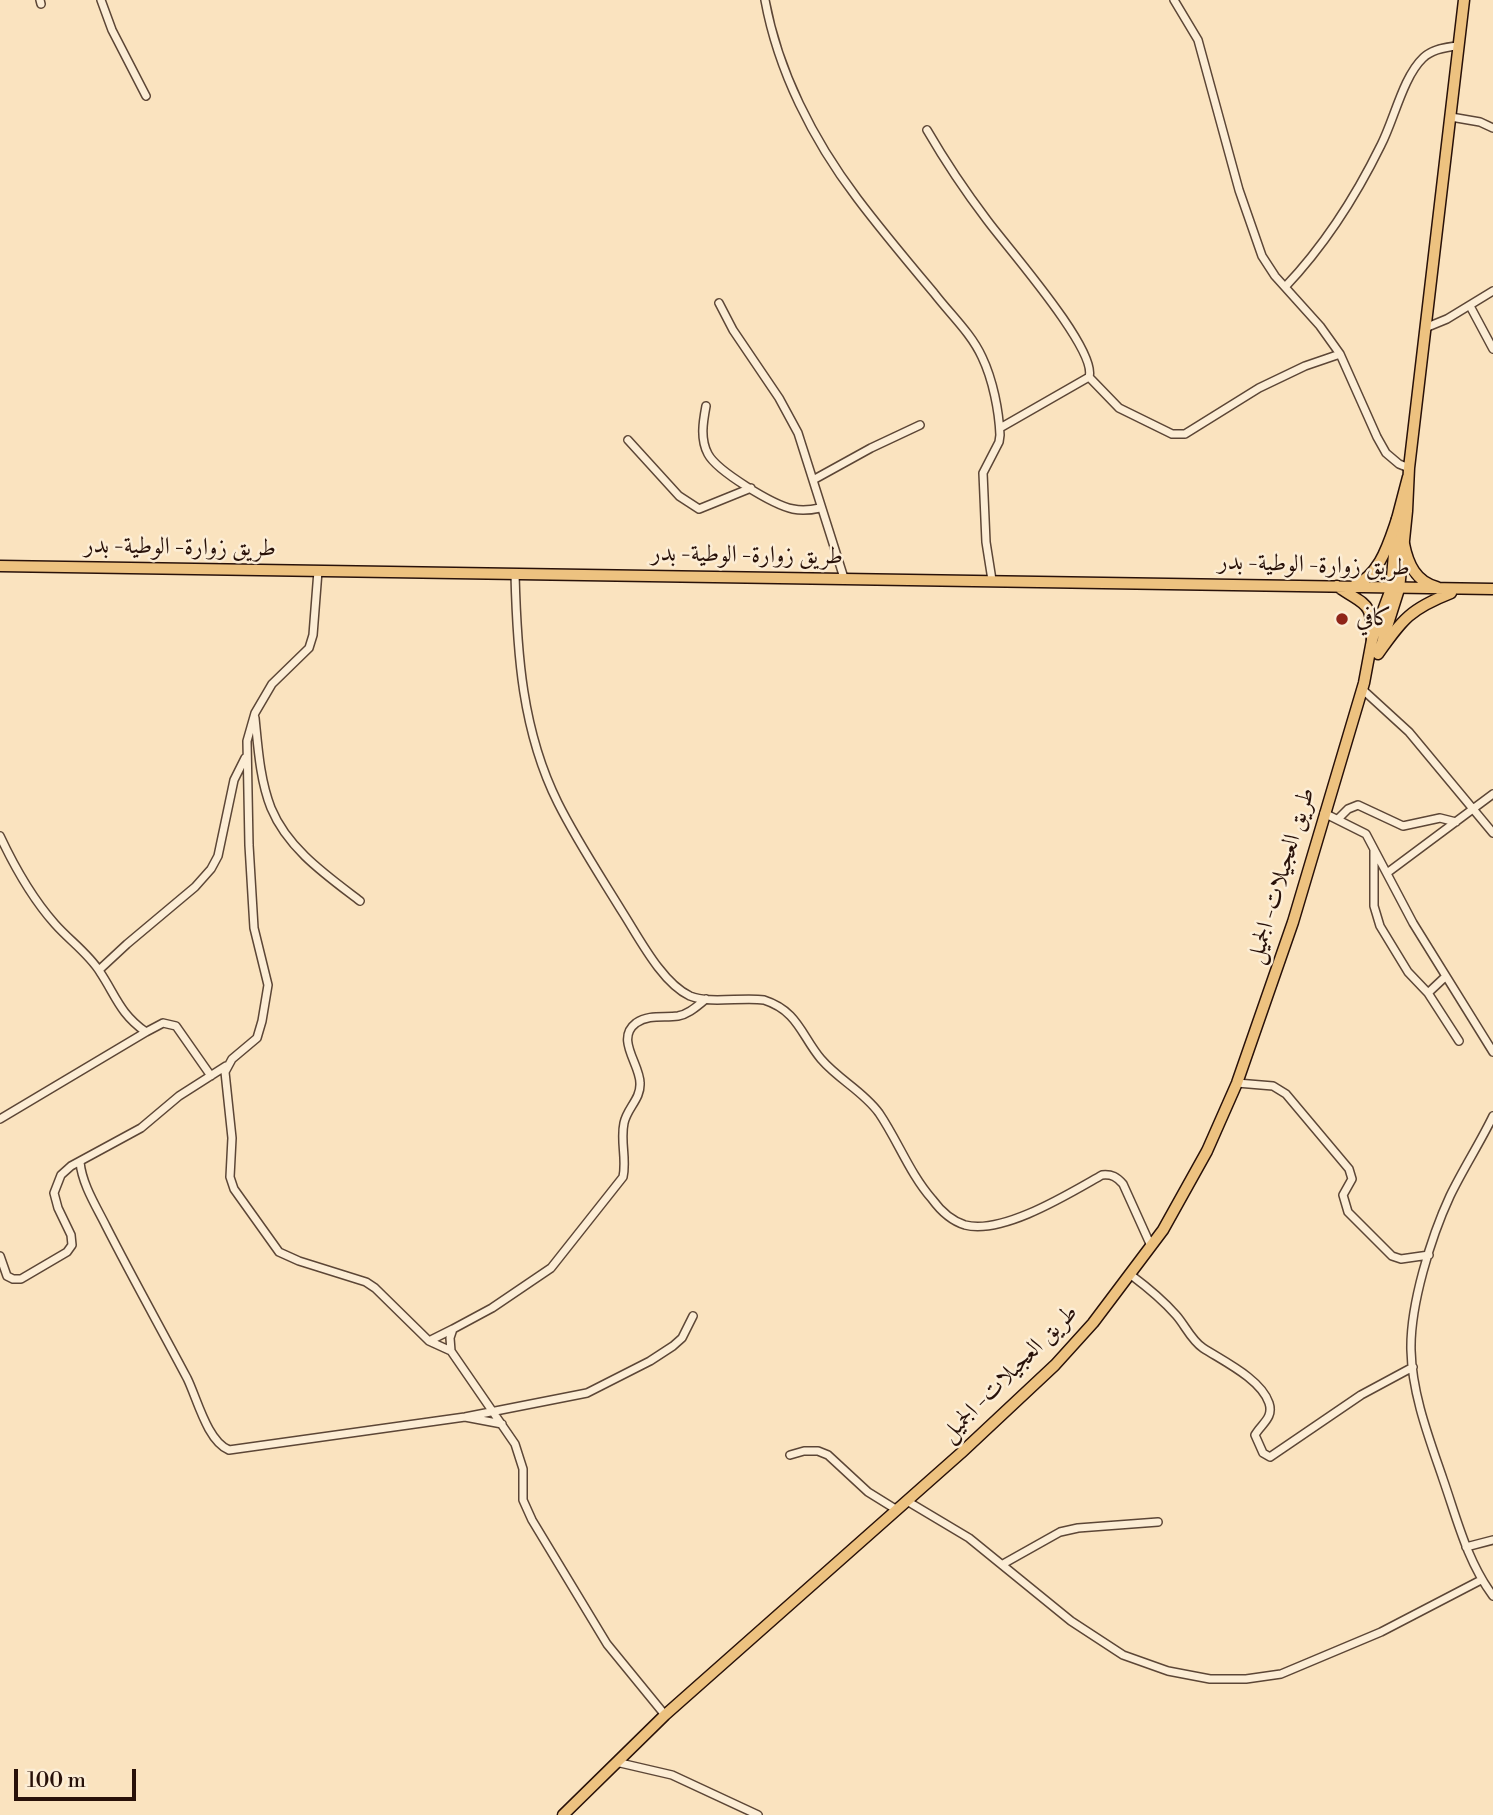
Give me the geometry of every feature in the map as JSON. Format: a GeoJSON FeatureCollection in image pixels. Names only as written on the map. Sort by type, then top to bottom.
{"type":"FeatureCollection","features":[{"type":"Feature","properties":{"kind":"main road"},"geometry":{"type":"LineString","coordinates":[[1363,686],[1378,654],[1404,544],[1408,472],[1464,0]]}},
{"type":"Feature","properties":{"kind":"main road"},"geometry":{"type":"LineString","coordinates":[[1351,587],[1370,575],[1379,563],[1397,519],[1408,472]]}},
{"type":"Feature","properties":{"kind":"main road"},"geometry":{"type":"LineString","coordinates":[[1363,686],[1373,640],[1395,589],[1397,519]]}},
{"type":"Feature","properties":{"kind":"main road"},"geometry":{"type":"LineString","coordinates":[[1404,544],[1409,562],[1419,578],[1430,585],[1447,590]]}},
{"type":"Feature","properties":{"kind":"main road","name":"طريق زوارة- الوطية- بدر"},"geometry":{"type":"LineString","coordinates":[[0,566],[1493,589]]}},
{"type":"Feature","properties":{"kind":"main road"},"geometry":{"type":"LineString","coordinates":[[1337,586],[1368,607],[1372,619],[1373,640]]}},
{"type":"Feature","properties":{"kind":"main road"},"geometry":{"type":"LineString","coordinates":[[1378,654],[1411,612],[1430,601],[1460,590]]}},
{"type":"Feature","properties":{"kind":"main road","name":"طريق العجيلات- الجميل"},"geometry":{"type":"LineString","coordinates":[[563,1815],[665,1715],[1055,1366],[1151,1247],[1207,1152],[1237,1083],[1293,922],[1363,686]]}},
{"type":"Feature","properties":{"kind":"street"},"geometry":{"type":"LineString","coordinates":[[101,0],[112,30],[146,96]]}},
{"type":"Feature","properties":{"kind":"street"},"geometry":{"type":"LineString","coordinates":[[765,0],[777,46],[811,126],[833,163],[858,199],[967,333],[982,356],[1000,428],[999,442],[983,473],[986,542],[992,580]]}},
{"type":"Feature","properties":{"kind":"street"},"geometry":{"type":"LineString","coordinates":[[1174,0],[1198,40],[1239,190],[1262,257],[1340,354],[1381,446],[1392,460],[1408,472]]}},
{"type":"Feature","properties":{"kind":"street"},"geometry":{"type":"LineString","coordinates":[[1285,286],[1318,250],[1351,200],[1381,147],[1416,66],[1429,53],[1458,46]]}},
{"type":"Feature","properties":{"kind":"street"},"geometry":{"type":"LineString","coordinates":[[1451,117],[1480,122],[1493,128]]}},
{"type":"Feature","properties":{"kind":"street"},"geometry":{"type":"LineString","coordinates":[[927,130],[969,196],[1063,318],[1090,366],[1089,377],[1119,408],[1172,434],[1185,434],[1259,388],[1304,366],[1340,354]]}},
{"type":"Feature","properties":{"kind":"street"},"geometry":{"type":"LineString","coordinates":[[1425,328],[1471,306],[1493,291]]}},
{"type":"Feature","properties":{"kind":"street"},"geometry":{"type":"LineString","coordinates":[[719,303],[733,330],[789,415],[804,449],[820,508],[844,578]]}},
{"type":"Feature","properties":{"kind":"street"},"geometry":{"type":"LineString","coordinates":[[1471,306],[1493,349]]}},
{"type":"Feature","properties":{"kind":"street"},"geometry":{"type":"LineString","coordinates":[[1000,428],[1089,377]]}},
{"type":"Feature","properties":{"kind":"street"},"geometry":{"type":"LineString","coordinates":[[706,406],[703,435],[709,456],[727,474],[790,509],[820,508]]}},
{"type":"Feature","properties":{"kind":"street"},"geometry":{"type":"LineString","coordinates":[[813,480],[920,425]]}},
{"type":"Feature","properties":{"kind":"street"},"geometry":{"type":"LineString","coordinates":[[628,440],[679,496],[699,509],[751,488]]}},
{"type":"Feature","properties":{"kind":"street"},"geometry":{"type":"LineString","coordinates":[[99,970],[195,887],[211,869],[218,856],[234,780],[246,754],[254,713],[272,684],[309,648],[313,635],[318,571]]}},
{"type":"Feature","properties":{"kind":"street"},"geometry":{"type":"LineString","coordinates":[[515,574],[516,636],[521,679],[540,758],[558,802],[591,860],[652,957],[681,991],[696,998],[764,1000],[774,1003],[790,1015],[800,1025],[822,1060],[868,1099],[888,1126],[925,1191],[941,1210],[957,1222],[968,1226],[1013,1219],[1037,1211],[1108,1174],[1117,1177],[1123,1184],[1151,1247]]}},
{"type":"Feature","properties":{"kind":"street"},"geometry":{"type":"LineString","coordinates":[[1363,686],[1409,732],[1493,833]]}},
{"type":"Feature","properties":{"kind":"street"},"geometry":{"type":"LineString","coordinates":[[254,713],[265,789],[281,827],[312,863],[360,901]]}},
{"type":"Feature","properties":{"kind":"street"},"geometry":{"type":"LineString","coordinates":[[0,1256],[7,1276],[21,1279],[70,1249],[71,1234],[54,1193],[61,1175],[141,1128],[179,1096],[227,1065],[257,1038],[268,985],[255,937],[246,754]]}},
{"type":"Feature","properties":{"kind":"street"},"geometry":{"type":"LineString","coordinates":[[1387,873],[1493,794]]}},
{"type":"Feature","properties":{"kind":"street"},"geometry":{"type":"LineString","coordinates":[[1339,818],[1348,809],[1358,805],[1403,826],[1440,818],[1456,822]]}},
{"type":"Feature","properties":{"kind":"street"},"geometry":{"type":"LineString","coordinates":[[1324,813],[1362,830],[1374,846],[1445,977],[1493,1052]]}},
{"type":"Feature","properties":{"kind":"street"},"geometry":{"type":"LineString","coordinates":[[0,836],[35,900],[99,970],[125,1013],[146,1032]]}},
{"type":"Feature","properties":{"kind":"street"},"geometry":{"type":"LineString","coordinates":[[1374,846],[1374,906],[1380,926],[1408,972],[1428,993],[1459,1041]]}},
{"type":"Feature","properties":{"kind":"street"},"geometry":{"type":"LineString","coordinates":[[1428,993],[1445,977]]}},
{"type":"Feature","properties":{"kind":"street"},"geometry":{"type":"LineString","coordinates":[[429,1340],[492,1308],[551,1268],[559,1259],[623,1177],[624,1121],[636,1100],[640,1083],[628,1047],[627,1038],[632,1026],[644,1019],[684,1014],[706,999]]}},
{"type":"Feature","properties":{"kind":"street"},"geometry":{"type":"LineString","coordinates":[[0,1119],[163,1023],[176,1026],[211,1076]]}},
{"type":"Feature","properties":{"kind":"street"},"geometry":{"type":"LineString","coordinates":[[227,1065],[226,1082],[232,1138],[230,1177],[234,1189],[273,1244],[285,1256],[366,1282],[429,1340],[451,1351],[514,1444],[522,1462],[523,1500],[532,1520],[607,1644],[665,1715]]}},
{"type":"Feature","properties":{"kind":"street"},"geometry":{"type":"LineString","coordinates":[[1237,1083],[1273,1086],[1286,1094],[1349,1169],[1352,1179],[1343,1195],[1348,1212],[1392,1256],[1401,1259],[1429,1255]]}},
{"type":"Feature","properties":{"kind":"street"},"geometry":{"type":"LineString","coordinates":[[1493,1116],[1449,1197],[1413,1313],[1413,1367],[1425,1424],[1466,1547],[1481,1580],[1493,1596]]}},
{"type":"Feature","properties":{"kind":"street"},"geometry":{"type":"LineString","coordinates":[[80,1162],[93,1200],[187,1378],[211,1431],[223,1447],[229,1450],[464,1417],[579,1395],[602,1387],[673,1346],[682,1338],[693,1316]]}},
{"type":"Feature","properties":{"kind":"street"},"geometry":{"type":"LineString","coordinates":[[1131,1275],[1156,1294],[1197,1343],[1236,1368],[1268,1399],[1268,1419],[1255,1435],[1263,1453],[1270,1457],[1361,1395],[1413,1367]]}},
{"type":"Feature","properties":{"kind":"street"},"geometry":{"type":"LineString","coordinates":[[451,1351],[450,1338],[453,1329]]}},
{"type":"Feature","properties":{"kind":"street"},"geometry":{"type":"LineString","coordinates":[[464,1417],[502,1424]]}},
{"type":"Feature","properties":{"kind":"street"},"geometry":{"type":"LineString","coordinates":[[790,1455],[818,1451],[828,1455],[869,1492],[897,1510]]}},
{"type":"Feature","properties":{"kind":"street"},"geometry":{"type":"LineString","coordinates":[[907,1501],[969,1538],[1071,1621],[1123,1655],[1168,1671],[1210,1679],[1246,1679],[1281,1674],[1381,1632],[1481,1580]]}},
{"type":"Feature","properties":{"kind":"street"},"geometry":{"type":"LineString","coordinates":[[1003,1564],[1060,1532],[1077,1528],[1158,1522]]}},
{"type":"Feature","properties":{"kind":"street"},"geometry":{"type":"LineString","coordinates":[[1466,1547],[1493,1540]]}},
{"type":"Feature","properties":{"kind":"street"},"geometry":{"type":"LineString","coordinates":[[615,1762],[638,1765],[672,1775],[758,1815]]}},
{"type":"Feature","properties":{"kind":"place","name":"كافي"},"geometry":{"type":"Point","coordinates":[1342,619]}}]}
